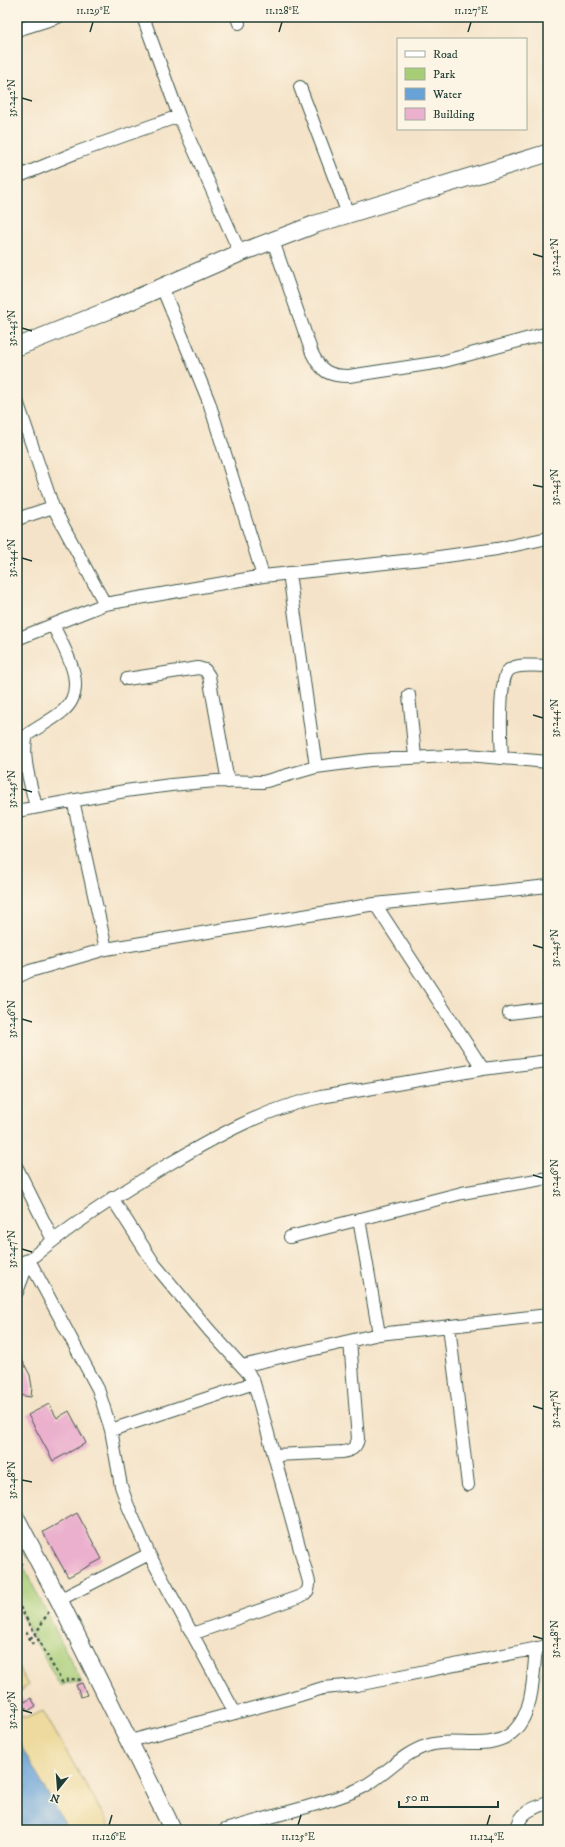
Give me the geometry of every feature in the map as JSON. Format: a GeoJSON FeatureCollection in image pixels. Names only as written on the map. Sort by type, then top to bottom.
{"type":"FeatureCollection","features":[{"type":"Feature","properties":{"kind":"main road"},"geometry":{"type":"LineString","coordinates":[[17,347],[240,253],[316,224],[548,153]]}},
{"type":"Feature","properties":{"kind":"main road"},"geometry":{"type":"LineString","coordinates":[[17,1520],[130,1741],[173,1830]]}},
{"type":"Feature","properties":{"kind":"street"},"geometry":{"type":"LineString","coordinates":[[17,30],[58,17]]}},
{"type":"Feature","properties":{"kind":"street"},"geometry":{"type":"LineString","coordinates":[[143,17],[179,116],[240,253]]}},
{"type":"Feature","properties":{"kind":"street"},"geometry":{"type":"LineString","coordinates":[[300,87],[348,214]]}},
{"type":"Feature","properties":{"kind":"street"},"geometry":{"type":"LineString","coordinates":[[17,177],[75,153],[179,116]]}},
{"type":"Feature","properties":{"kind":"street"},"geometry":{"type":"LineString","coordinates":[[273,241],[312,353],[318,365],[328,373],[349,376],[441,362],[548,333]]}},
{"type":"Feature","properties":{"kind":"street"},"geometry":{"type":"LineString","coordinates":[[162,287],[209,402],[263,576]]}},
{"type":"Feature","properties":{"kind":"street"},"geometry":{"type":"LineString","coordinates":[[17,401],[53,507],[105,604]]}},
{"type":"Feature","properties":{"kind":"street"},"geometry":{"type":"LineString","coordinates":[[17,519],[53,507]]}},
{"type":"Feature","properties":{"kind":"street"},"geometry":{"type":"LineString","coordinates":[[17,639],[105,604],[263,576],[432,558],[548,538]]}},
{"type":"Feature","properties":{"kind":"street"},"geometry":{"type":"LineString","coordinates":[[289,573],[316,768]]}},
{"type":"Feature","properties":{"kind":"street"},"geometry":{"type":"LineString","coordinates":[[36,807],[26,758],[25,742],[27,735],[62,712],[72,701],[76,686],[72,669],[54,625]]}},
{"type":"Feature","properties":{"kind":"street"},"geometry":{"type":"LineString","coordinates":[[502,758],[501,722],[504,677],[509,670],[516,666],[548,666]]}},
{"type":"Feature","properties":{"kind":"street"},"geometry":{"type":"LineString","coordinates":[[127,680],[192,668],[205,670],[208,676],[228,782]]}},
{"type":"Feature","properties":{"kind":"street"},"geometry":{"type":"LineString","coordinates":[[409,696],[415,757]]}},
{"type":"Feature","properties":{"kind":"street"},"geometry":{"type":"LineString","coordinates":[[17,811],[73,800],[171,785],[263,782],[316,768],[370,760],[468,754],[548,762]]}},
{"type":"Feature","properties":{"kind":"street"},"geometry":{"type":"LineString","coordinates":[[73,800],[106,949]]}},
{"type":"Feature","properties":{"kind":"street"},"geometry":{"type":"LineString","coordinates":[[17,977],[106,949],[375,904],[548,886]]}},
{"type":"Feature","properties":{"kind":"street"},"geometry":{"type":"LineString","coordinates":[[375,904],[483,1069]]}},
{"type":"Feature","properties":{"kind":"street"},"geometry":{"type":"LineString","coordinates":[[509,1013],[548,1008]]}},
{"type":"Feature","properties":{"kind":"street"},"geometry":{"type":"LineString","coordinates":[[17,1264],[29,1260],[53,1240],[112,1198],[218,1136],[266,1113],[314,1099],[483,1069],[548,1061]]}},
{"type":"Feature","properties":{"kind":"street"},"geometry":{"type":"LineString","coordinates":[[17,1168],[53,1240]]}},
{"type":"Feature","properties":{"kind":"street"},"geometry":{"type":"LineString","coordinates":[[290,1237],[462,1193],[548,1178]]}},
{"type":"Feature","properties":{"kind":"street"},"geometry":{"type":"LineString","coordinates":[[112,1198],[155,1265],[209,1330],[242,1366],[254,1383],[309,1582],[309,1589],[301,1596],[192,1634]]}},
{"type":"Feature","properties":{"kind":"street"},"geometry":{"type":"LineString","coordinates":[[359,1219],[379,1334]]}},
{"type":"Feature","properties":{"kind":"street"},"geometry":{"type":"LineString","coordinates":[[17,1292],[29,1260]]}},
{"type":"Feature","properties":{"kind":"street"},"geometry":{"type":"LineString","coordinates":[[29,1260],[98,1389],[111,1430],[121,1486],[149,1554],[234,1713]]}},
{"type":"Feature","properties":{"kind":"street"},"geometry":{"type":"LineString","coordinates":[[242,1366],[379,1334],[548,1315]]}},
{"type":"Feature","properties":{"kind":"street"},"geometry":{"type":"LineString","coordinates":[[449,1326],[468,1485]]}},
{"type":"Feature","properties":{"kind":"street"},"geometry":{"type":"LineString","coordinates":[[275,1455],[343,1452],[352,1450],[356,1446],[358,1439],[350,1341]]}},
{"type":"Feature","properties":{"kind":"street"},"geometry":{"type":"LineString","coordinates":[[111,1430],[254,1383]]}},
{"type":"Feature","properties":{"kind":"street"},"geometry":{"type":"LineString","coordinates":[[59,1600],[149,1554]]}},
{"type":"Feature","properties":{"kind":"street"},"geometry":{"type":"LineString","coordinates":[[130,1741],[323,1688],[357,1685],[542,1647],[524,1719],[513,1732],[502,1739],[489,1742],[427,1745],[364,1787],[341,1797],[225,1830]]}},
{"type":"Feature","properties":{"kind":"street"},"geometry":{"type":"LineString","coordinates":[[517,1830],[521,1816],[532,1808],[548,1803]]}},
{"type":"Feature","properties":{"kind":"path"},"geometry":{"type":"LineString","coordinates":[[17,1570],[25,1559]]}},
{"type":"Feature","properties":{"kind":"path"},"geometry":{"type":"LineString","coordinates":[[30,1638],[35,1635],[50,1610],[59,1600]]}},
{"type":"Feature","properties":{"kind":"path"},"geometry":{"type":"LineString","coordinates":[[17,1602],[62,1682],[70,1679],[85,1681]]}},
{"type":"Feature","properties":{"kind":"path"},"geometry":{"type":"LineString","coordinates":[[26,1632],[33,1644]]}},
{"type":"Feature","properties":{"kind":"green space"},"geometry":{"type":"Polygon","coordinates":[[[17,1553],[82,1683],[70,1682],[60,1686],[17,1608],[17,1553]]]}},
{"type":"Feature","properties":{"kind":"sand"},"geometry":{"type":"Polygon","coordinates":[[[17,1666],[28,1685],[17,1693],[17,1666]]]}},
{"type":"Feature","properties":{"kind":"sand"},"geometry":{"type":"Polygon","coordinates":[[[43,1711],[112,1830],[68,1830],[17,1739],[17,1714],[26,1718],[43,1711]]]}},
{"type":"Feature","properties":{"kind":"water"},"geometry":{"type":"Polygon","coordinates":[[[17,1739],[68,1830],[17,1830],[17,1739]]]}},
{"type":"Feature","properties":{"kind":"building"},"geometry":{"type":"Polygon","coordinates":[[[17,1354],[21,1358],[30,1375],[32,1387],[31,1397],[18,1395],[17,1354]]]}},
{"type":"Feature","properties":{"kind":"building"},"geometry":{"type":"Polygon","coordinates":[[[49,1404],[57,1418],[69,1411],[86,1443],[53,1461],[28,1415],[49,1404]]]}},
{"type":"Feature","properties":{"kind":"building"},"geometry":{"type":"Polygon","coordinates":[[[77,1513],[102,1559],[68,1577],[43,1532],[77,1513]]]}},
{"type":"Feature","properties":{"kind":"building"},"geometry":{"type":"Polygon","coordinates":[[[82,1683],[87,1695],[81,1697],[76,1685],[82,1683]]]}},
{"type":"Feature","properties":{"kind":"building"},"geometry":{"type":"Polygon","coordinates":[[[21,1697],[25,1702],[31,1698],[36,1706],[28,1711],[26,1707],[19,1710],[17,1700],[21,1697]]]}}]}
